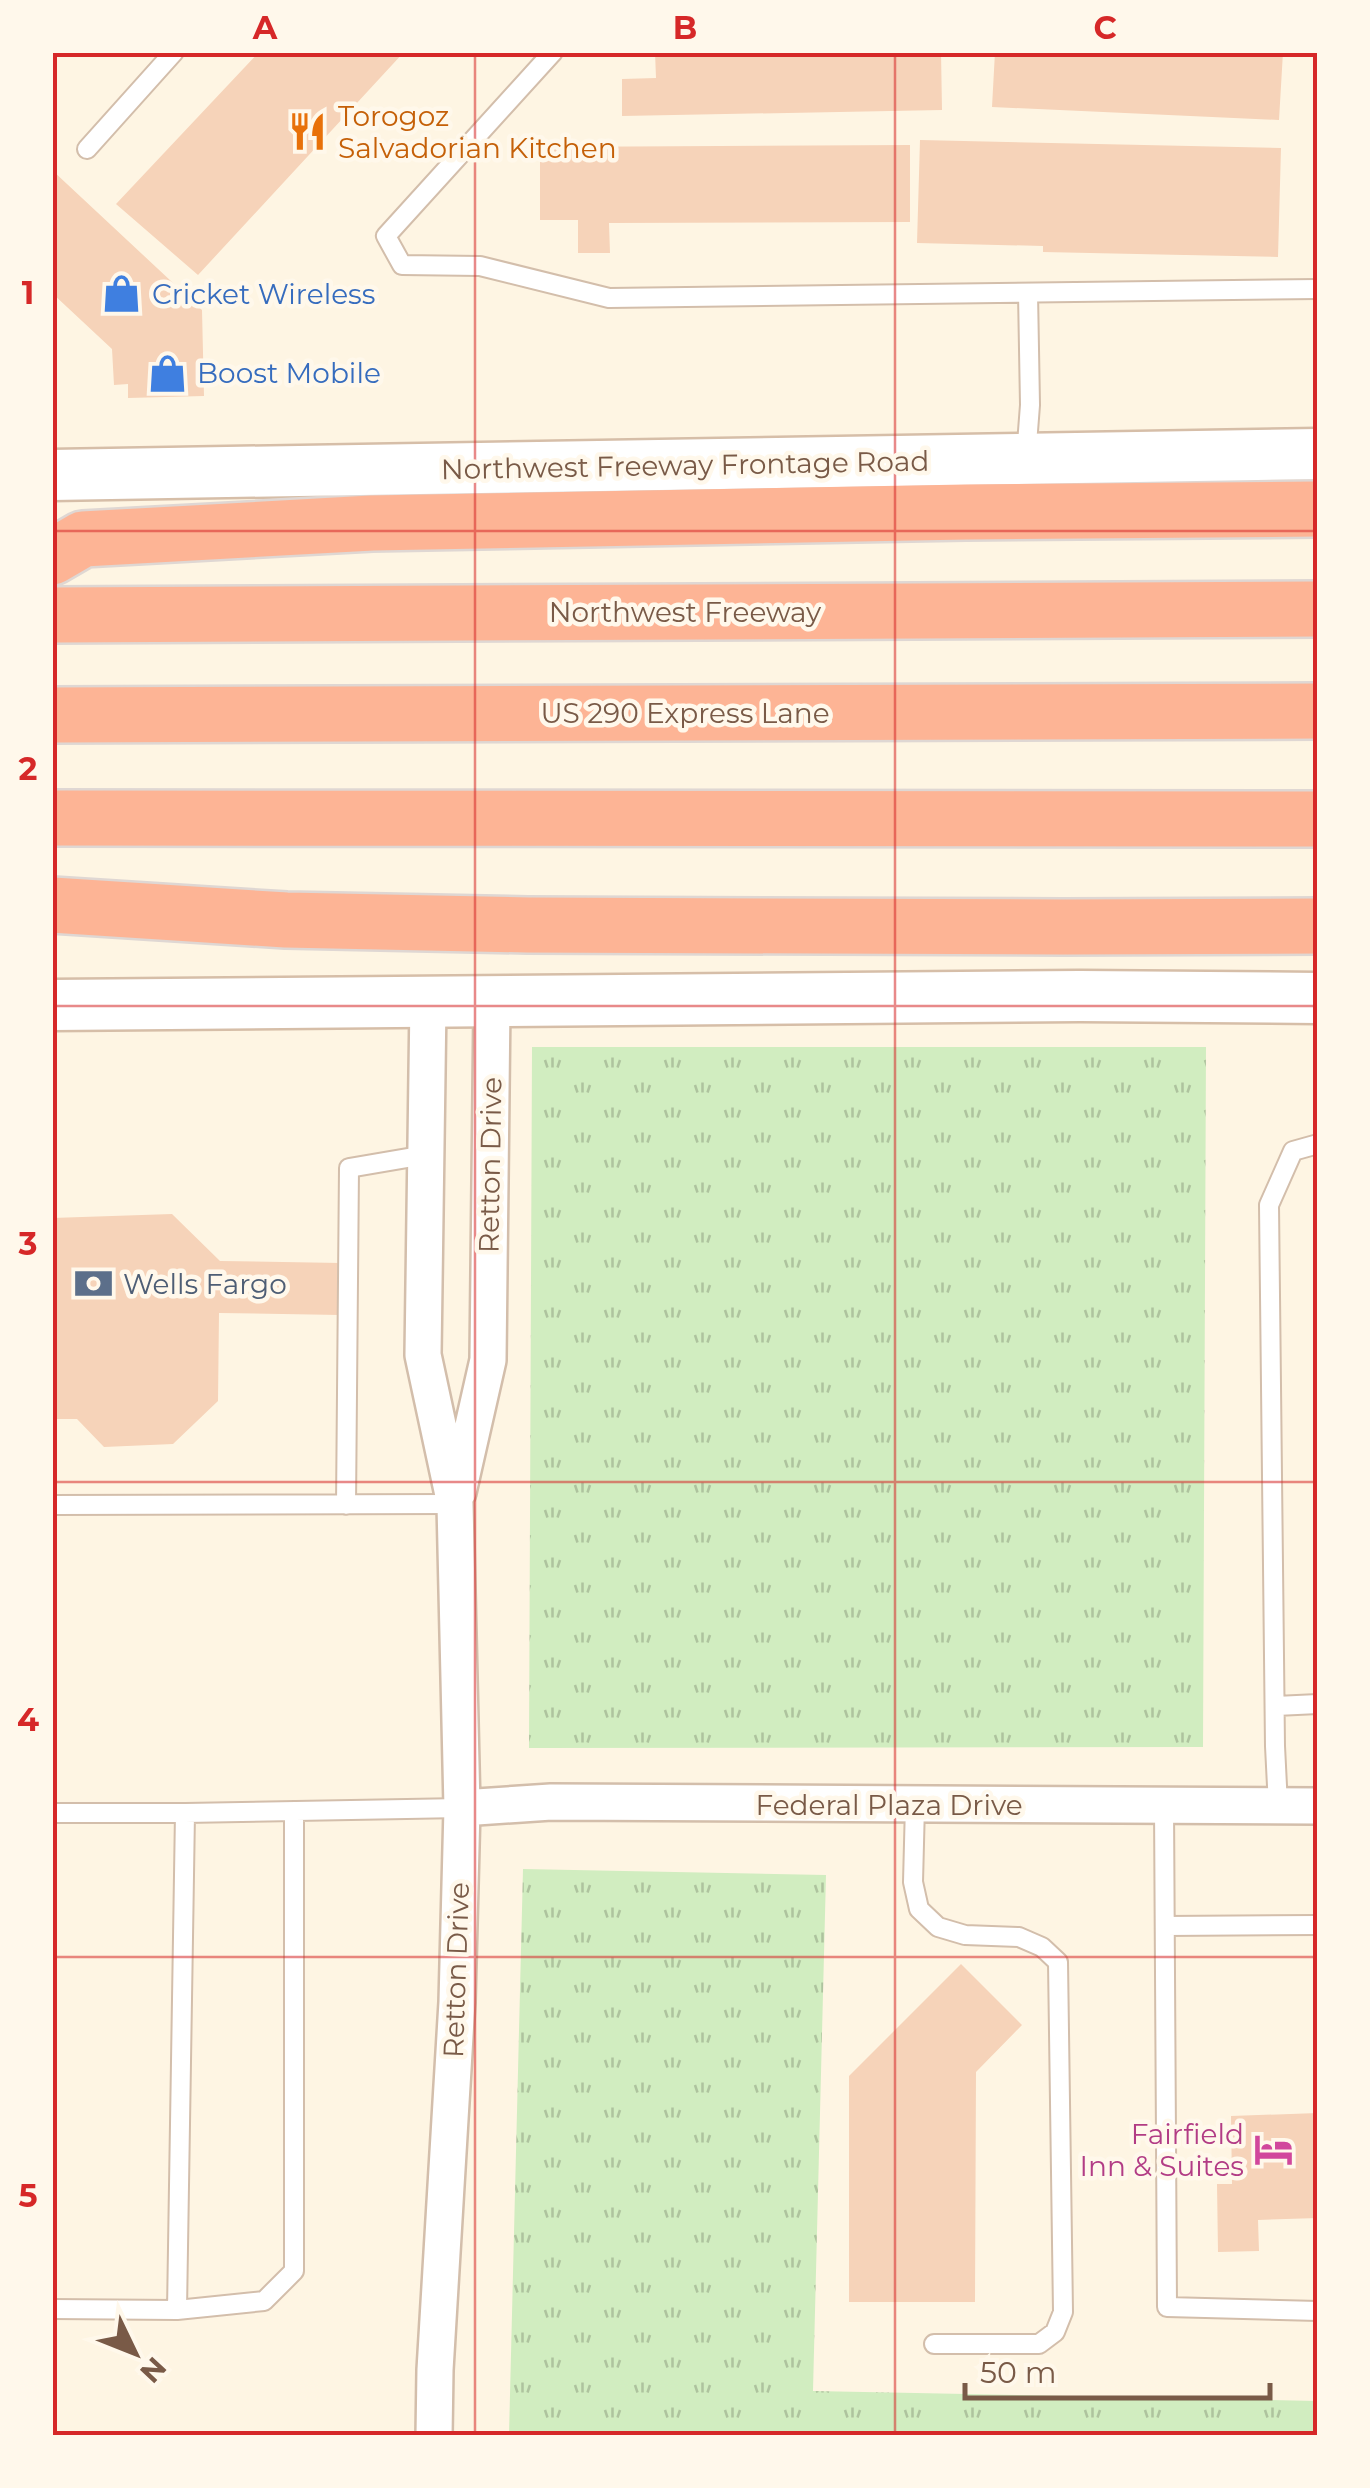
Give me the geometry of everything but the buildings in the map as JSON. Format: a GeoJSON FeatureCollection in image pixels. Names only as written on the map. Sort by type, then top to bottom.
{"type":"FeatureCollection","features":[{"type":"Feature","properties":{"kind":"highway"},"geometry":{"type":"LineString","coordinates":[[52,557],[84,539],[372,523],[1318,509]]}},
{"type":"Feature","properties":{"kind":"highway","name":"Northwest Freeway"},"geometry":{"type":"LineString","coordinates":[[52,615],[1318,609]]}},
{"type":"Feature","properties":{"kind":"highway","name":"US 290 Express Lane"},"geometry":{"type":"LineString","coordinates":[[52,715],[1318,711]]}},
{"type":"Feature","properties":{"kind":"highway"},"geometry":{"type":"LineString","coordinates":[[52,818],[1318,819]]}},
{"type":"Feature","properties":{"kind":"highway"},"geometry":{"type":"LineString","coordinates":[[52,906],[286,920],[528,925],[1318,926]]}},
{"type":"Feature","properties":{"kind":"main road","name":"Northwest Freeway Frontage Road"},"geometry":{"type":"LineString","coordinates":[[52,474],[1318,454]]}},
{"type":"Feature","properties":{"kind":"main road"},"geometry":{"type":"LineString","coordinates":[[52,1005],[1060,996],[1318,998]]}},
{"type":"Feature","properties":{"kind":"street","name":"Retton Drive"},"geometry":{"type":"LineString","coordinates":[[428,1002],[423,1355],[456,1504],[462,1808],[434,2436]]}},
{"type":"Feature","properties":{"kind":"street","name":"Retton Drive"},"geometry":{"type":"LineString","coordinates":[[456,1504],[488,1360],[492,1002]]}},
{"type":"Feature","properties":{"kind":"street","name":"Federal Plaza Drive"},"geometry":{"type":"LineString","coordinates":[[462,1808],[551,1802],[1318,1806]]}},
{"type":"Feature","properties":{"kind":"lane"},"geometry":{"type":"LineString","coordinates":[[87,149],[174,52]]}},
{"type":"Feature","properties":{"kind":"lane"},"geometry":{"type":"LineString","coordinates":[[554,52],[386,236],[402,265],[480,266],[609,298],[1318,289]]}},
{"type":"Feature","properties":{"kind":"lane"},"geometry":{"type":"LineString","coordinates":[[1026,460],[1030,405],[1028,293]]}},
{"type":"Feature","properties":{"kind":"lane"},"geometry":{"type":"LineString","coordinates":[[1278,1806],[1269,1204],[1292,1152],[1318,1144]]}},
{"type":"Feature","properties":{"kind":"lane"},"geometry":{"type":"LineString","coordinates":[[346,1506],[350,1168],[425,1155]]}},
{"type":"Feature","properties":{"kind":"lane"},"geometry":{"type":"LineString","coordinates":[[52,1505],[456,1504]]}},
{"type":"Feature","properties":{"kind":"lane"},"geometry":{"type":"LineString","coordinates":[[1276,1706],[1318,1704]]}},
{"type":"Feature","properties":{"kind":"lane"},"geometry":{"type":"LineString","coordinates":[[915,1805],[913,1882],[918,1909],[938,1928],[1019,1937],[1042,1948],[1058,1962],[1063,2312],[1055,2332],[1039,2344],[934,2344]]}},
{"type":"Feature","properties":{"kind":"lane"},"geometry":{"type":"LineString","coordinates":[[1164,1806],[1168,2306],[1318,2310]]}},
{"type":"Feature","properties":{"kind":"lane"},"geometry":{"type":"LineString","coordinates":[[52,1812],[462,1808]]}},
{"type":"Feature","properties":{"kind":"lane"},"geometry":{"type":"LineString","coordinates":[[52,2309],[177,2310],[264,2301],[294,2271],[294,1811]]}},
{"type":"Feature","properties":{"kind":"lane"},"geometry":{"type":"LineString","coordinates":[[177,2310],[184,1813]]}},
{"type":"Feature","properties":{"kind":"lane"},"geometry":{"type":"LineString","coordinates":[[1165,1926],[1318,1925]]}},
{"type":"Feature","properties":{"kind":"green space"},"geometry":{"type":"Polygon","coordinates":[[[532,1047],[1206,1047],[1203,1747],[529,1748],[532,1047]]]}},
{"type":"Feature","properties":{"kind":"green space"},"geometry":{"type":"Polygon","coordinates":[[[523,1869],[826,1875],[813,2391],[1317,2401],[1317,2435],[509,2435],[523,1869]]]}},
{"type":"Feature","properties":{"kind":"place","name":"Torogoz Salvadorian Kitchen"},"geometry":{"type":"Point","coordinates":[308,132]}},
{"type":"Feature","properties":{"kind":"place","name":"Cricket Wireless"},"geometry":{"type":"Point","coordinates":[122,294]}},
{"type":"Feature","properties":{"kind":"place","name":"Boost Mobile"},"geometry":{"type":"Point","coordinates":[167,373]}},
{"type":"Feature","properties":{"kind":"place","name":"Wells Fargo"},"geometry":{"type":"Point","coordinates":[93,1284]}},
{"type":"Feature","properties":{"kind":"place","name":"Fairfield Inn & Suites"},"geometry":{"type":"Point","coordinates":[1274,2150]}}]}
